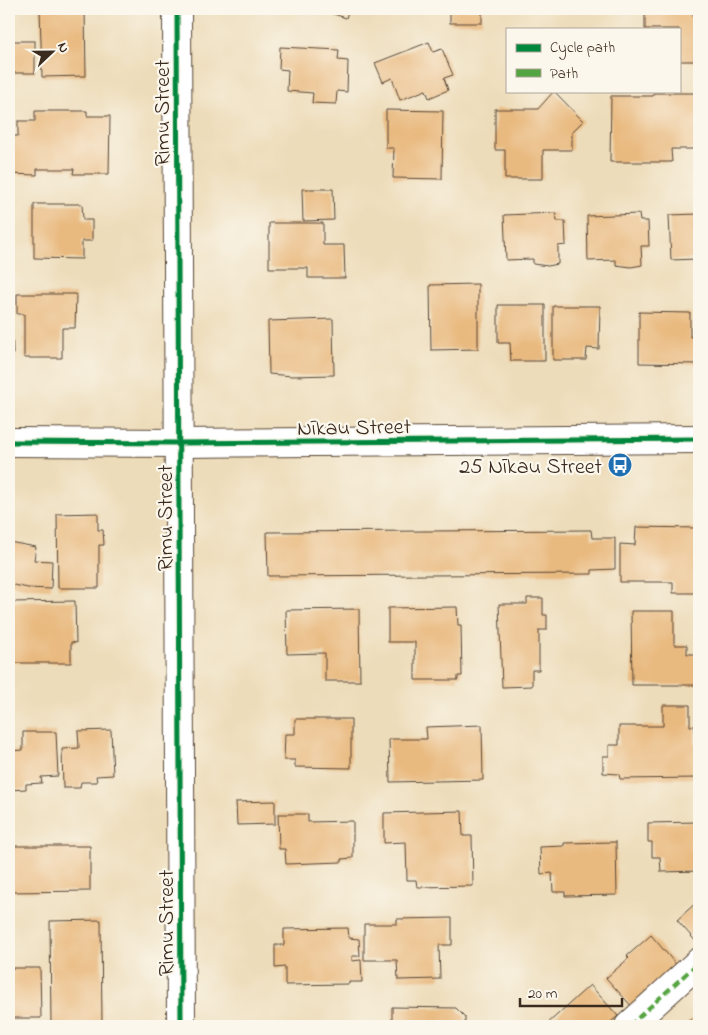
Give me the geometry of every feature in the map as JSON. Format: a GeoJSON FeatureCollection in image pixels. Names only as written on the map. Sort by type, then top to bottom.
{"type":"FeatureCollection","features":[{"type":"Feature","properties":{"kind":"street","name":"Rimu Street"},"geometry":{"type":"LineString","coordinates":[[177,9],[182,1026]]}},
{"type":"Feature","properties":{"kind":"street","name":"Nīkau Street"},"geometry":{"type":"LineString","coordinates":[[9,442],[180,443],[699,439]]}},
{"type":"Feature","properties":{"kind":"street"},"geometry":{"type":"LineString","coordinates":[[629,1026],[699,962]]}},
{"type":"Feature","properties":{"kind":"building"},"geometry":{"type":"Polygon","coordinates":[[[40,9],[85,9],[86,76],[42,77],[40,9]]]}},
{"type":"Feature","properties":{"kind":"building"},"geometry":{"type":"Polygon","coordinates":[[[318,9],[349,9],[346,18],[318,9]]]}},
{"type":"Feature","properties":{"kind":"building"},"geometry":{"type":"Polygon","coordinates":[[[450,9],[482,9],[482,23],[450,23],[450,9]]]}},
{"type":"Feature","properties":{"kind":"building"},"geometry":{"type":"Polygon","coordinates":[[[645,9],[693,9],[694,30],[699,30],[699,61],[680,61],[680,28],[645,28],[645,9]]]}},
{"type":"Feature","properties":{"kind":"building"},"geometry":{"type":"Polygon","coordinates":[[[9,41],[35,41],[35,73],[9,73],[9,41]]]}},
{"type":"Feature","properties":{"kind":"building"},"geometry":{"type":"Polygon","coordinates":[[[429,42],[433,52],[442,49],[453,75],[444,78],[448,90],[429,98],[426,90],[400,100],[392,78],[383,82],[375,63],[429,42]]]}},
{"type":"Feature","properties":{"kind":"building"},"geometry":{"type":"Polygon","coordinates":[[[280,47],[339,50],[338,60],[348,61],[347,92],[337,91],[336,104],[312,103],[313,93],[287,91],[288,70],[279,69],[280,47]]]}},
{"type":"Feature","properties":{"kind":"building"},"geometry":{"type":"Polygon","coordinates":[[[555,92],[583,121],[572,132],[572,150],[543,150],[543,179],[505,179],[505,150],[495,150],[495,109],[538,109],[555,92]]]}},
{"type":"Feature","properties":{"kind":"building"},"geometry":{"type":"Polygon","coordinates":[[[653,93],[699,93],[699,149],[671,149],[672,162],[610,162],[611,96],[653,96],[653,93]]]}},
{"type":"Feature","properties":{"kind":"building"},"geometry":{"type":"Polygon","coordinates":[[[386,110],[443,111],[442,179],[393,178],[394,148],[386,148],[386,110]]]}},
{"type":"Feature","properties":{"kind":"building"},"geometry":{"type":"Polygon","coordinates":[[[35,111],[87,111],[87,116],[110,116],[109,174],[73,174],[74,169],[37,169],[37,175],[9,174],[9,136],[18,136],[18,121],[35,121],[35,111]]]}},
{"type":"Feature","properties":{"kind":"building"},"geometry":{"type":"Polygon","coordinates":[[[302,189],[333,189],[334,220],[303,221],[302,189]]]}},
{"type":"Feature","properties":{"kind":"building"},"geometry":{"type":"Polygon","coordinates":[[[34,204],[82,204],[83,220],[92,220],[92,241],[82,241],[82,259],[34,258],[34,204]]]}},
{"type":"Feature","properties":{"kind":"building"},"geometry":{"type":"Polygon","coordinates":[[[556,213],[557,221],[565,221],[566,245],[558,246],[558,264],[548,266],[533,264],[533,259],[506,260],[504,215],[556,213]]]}},
{"type":"Feature","properties":{"kind":"building"},"geometry":{"type":"Polygon","coordinates":[[[639,214],[640,221],[648,221],[649,246],[641,246],[642,265],[631,267],[616,265],[616,260],[588,261],[587,216],[639,214]]]}},
{"type":"Feature","properties":{"kind":"building"},"geometry":{"type":"Polygon","coordinates":[[[699,214],[699,265],[697,259],[671,260],[669,215],[699,214]]]}},
{"type":"Feature","properties":{"kind":"building"},"geometry":{"type":"Polygon","coordinates":[[[269,223],[323,223],[323,245],[344,245],[345,278],[308,278],[308,268],[269,268],[269,223]]]}},
{"type":"Feature","properties":{"kind":"building"},"geometry":{"type":"Polygon","coordinates":[[[478,284],[478,349],[431,350],[430,285],[478,284]]]}},
{"type":"Feature","properties":{"kind":"building"},"geometry":{"type":"Polygon","coordinates":[[[17,294],[76,294],[75,328],[62,328],[62,358],[24,358],[24,314],[17,314],[17,294]]]}},
{"type":"Feature","properties":{"kind":"building"},"geometry":{"type":"Polygon","coordinates":[[[498,305],[545,305],[545,361],[511,361],[510,343],[498,343],[498,305]]]}},
{"type":"Feature","properties":{"kind":"building"},"geometry":{"type":"Polygon","coordinates":[[[553,306],[600,306],[599,349],[587,348],[586,360],[553,360],[553,306]]]}},
{"type":"Feature","properties":{"kind":"building"},"geometry":{"type":"Polygon","coordinates":[[[639,312],[690,313],[690,337],[699,337],[699,364],[639,363],[639,312]]]}},
{"type":"Feature","properties":{"kind":"building"},"geometry":{"type":"Polygon","coordinates":[[[333,319],[334,375],[292,376],[269,374],[268,321],[333,319]]]}},
{"type":"Feature","properties":{"kind":"building"},"geometry":{"type":"Polygon","coordinates":[[[9,320],[12,320],[13,354],[9,354],[9,320]]]}},
{"type":"Feature","properties":{"kind":"building"},"geometry":{"type":"Polygon","coordinates":[[[98,513],[98,530],[103,530],[104,545],[99,545],[99,588],[58,588],[57,514],[98,513]]]}},
{"type":"Feature","properties":{"kind":"building"},"geometry":{"type":"Polygon","coordinates":[[[636,527],[697,528],[697,532],[699,532],[699,593],[673,593],[673,582],[620,582],[620,544],[635,545],[636,527]]]}},
{"type":"Feature","properties":{"kind":"building"},"geometry":{"type":"Polygon","coordinates":[[[591,530],[592,538],[615,538],[615,569],[592,570],[592,574],[268,576],[267,532],[591,530]]]}},
{"type":"Feature","properties":{"kind":"building"},"geometry":{"type":"Polygon","coordinates":[[[9,542],[36,547],[34,560],[52,561],[51,589],[28,588],[9,584],[9,542]]]}},
{"type":"Feature","properties":{"kind":"building"},"geometry":{"type":"Polygon","coordinates":[[[527,598],[543,598],[543,615],[547,615],[547,630],[539,630],[539,670],[532,670],[532,686],[502,687],[499,604],[527,604],[527,598]]]}},
{"type":"Feature","properties":{"kind":"building"},"geometry":{"type":"Polygon","coordinates":[[[75,601],[76,643],[71,642],[71,663],[9,663],[9,602],[75,601]]]}},
{"type":"Feature","properties":{"kind":"building"},"geometry":{"type":"Polygon","coordinates":[[[457,607],[458,625],[461,625],[462,676],[458,676],[458,680],[415,680],[415,642],[388,642],[388,608],[457,607]]]}},
{"type":"Feature","properties":{"kind":"building"},"geometry":{"type":"Polygon","coordinates":[[[359,609],[360,681],[325,681],[325,653],[287,654],[286,610],[359,609]]]}},
{"type":"Feature","properties":{"kind":"building"},"geometry":{"type":"Polygon","coordinates":[[[631,611],[674,611],[674,645],[687,645],[687,654],[699,654],[699,685],[632,685],[631,611]]]}},
{"type":"Feature","properties":{"kind":"building"},"geometry":{"type":"Polygon","coordinates":[[[663,705],[690,705],[690,726],[695,726],[695,745],[699,745],[699,778],[620,779],[619,774],[603,773],[603,756],[609,756],[609,745],[619,745],[619,726],[663,726],[663,705]]]}},
{"type":"Feature","properties":{"kind":"building"},"geometry":{"type":"Polygon","coordinates":[[[295,719],[351,719],[351,768],[295,767],[295,760],[284,760],[285,734],[295,734],[295,719]]]}},
{"type":"Feature","properties":{"kind":"building"},"geometry":{"type":"Polygon","coordinates":[[[482,725],[483,780],[390,782],[389,739],[427,739],[426,727],[482,725]]]}},
{"type":"Feature","properties":{"kind":"building"},"geometry":{"type":"Polygon","coordinates":[[[111,730],[113,775],[96,776],[97,782],[81,782],[80,788],[63,788],[62,749],[79,748],[78,731],[111,730]]]}},
{"type":"Feature","properties":{"kind":"building"},"geometry":{"type":"Polygon","coordinates":[[[23,732],[56,732],[58,776],[41,777],[42,783],[26,784],[26,789],[9,790],[9,751],[23,750],[23,732]]]}},
{"type":"Feature","properties":{"kind":"building"},"geometry":{"type":"Polygon","coordinates":[[[275,801],[275,824],[237,825],[236,802],[275,801]]]}},
{"type":"Feature","properties":{"kind":"building"},"geometry":{"type":"Polygon","coordinates":[[[462,811],[463,836],[472,836],[473,886],[417,887],[416,880],[407,880],[406,842],[384,843],[384,813],[462,811]]]}},
{"type":"Feature","properties":{"kind":"building"},"geometry":{"type":"Polygon","coordinates":[[[278,814],[308,814],[308,822],[353,821],[353,858],[342,859],[342,862],[286,864],[285,849],[279,849],[278,814]]]}},
{"type":"Feature","properties":{"kind":"building"},"geometry":{"type":"Polygon","coordinates":[[[699,822],[699,871],[661,872],[660,857],[652,857],[652,842],[648,842],[648,823],[699,822]]]}},
{"type":"Feature","properties":{"kind":"building"},"geometry":{"type":"Polygon","coordinates":[[[616,842],[617,895],[565,896],[565,892],[553,892],[552,873],[541,874],[540,847],[564,846],[564,843],[616,842]]]}},
{"type":"Feature","properties":{"kind":"building"},"geometry":{"type":"Polygon","coordinates":[[[9,846],[90,846],[90,891],[9,892],[9,846]]]}},
{"type":"Feature","properties":{"kind":"building"},"geometry":{"type":"Polygon","coordinates":[[[699,900],[699,943],[698,944],[677,920],[699,900]]]}},
{"type":"Feature","properties":{"kind":"building"},"geometry":{"type":"Polygon","coordinates":[[[452,918],[452,945],[439,945],[440,979],[398,980],[397,960],[364,960],[364,924],[397,924],[397,919],[452,918]]]}},
{"type":"Feature","properties":{"kind":"building"},"geometry":{"type":"Polygon","coordinates":[[[101,920],[102,1026],[51,1026],[50,921],[101,920]]]}},
{"type":"Feature","properties":{"kind":"building"},"geometry":{"type":"Polygon","coordinates":[[[348,928],[349,938],[359,939],[360,956],[352,956],[352,961],[361,960],[362,982],[285,985],[285,967],[275,968],[275,945],[284,945],[284,929],[348,928]]]}},
{"type":"Feature","properties":{"kind":"building"},"geometry":{"type":"Polygon","coordinates":[[[651,935],[680,969],[634,1009],[606,978],[651,935]]]}},
{"type":"Feature","properties":{"kind":"building"},"geometry":{"type":"Polygon","coordinates":[[[9,968],[40,968],[41,1018],[9,1018],[9,968]]]}},
{"type":"Feature","properties":{"kind":"building"},"geometry":{"type":"Polygon","coordinates":[[[590,985],[618,1016],[606,1026],[546,1025],[590,985]]]}},
{"type":"Feature","properties":{"kind":"building"},"geometry":{"type":"Polygon","coordinates":[[[392,1007],[456,1008],[465,1017],[465,1026],[392,1026],[392,1007]]]}},
{"type":"Feature","properties":{"kind":"building"},"geometry":{"type":"Polygon","coordinates":[[[699,1012],[699,1026],[683,1026],[699,1012]]]}},
{"type":"Feature","properties":{"kind":"marked path"},"geometry":{"type":"LineString","coordinates":[[629,1026],[699,962]]}},
{"type":"Feature","properties":{"kind":"cycle path"},"geometry":{"type":"LineString","coordinates":[[177,9],[181,1026]]}},
{"type":"Feature","properties":{"kind":"cycle path"},"geometry":{"type":"LineString","coordinates":[[9,442],[180,443],[699,439]]}},
{"type":"Feature","properties":{"kind":"place","name":"25 Nīkau Street"},"geometry":{"type":"Point","coordinates":[620,465]}}]}
